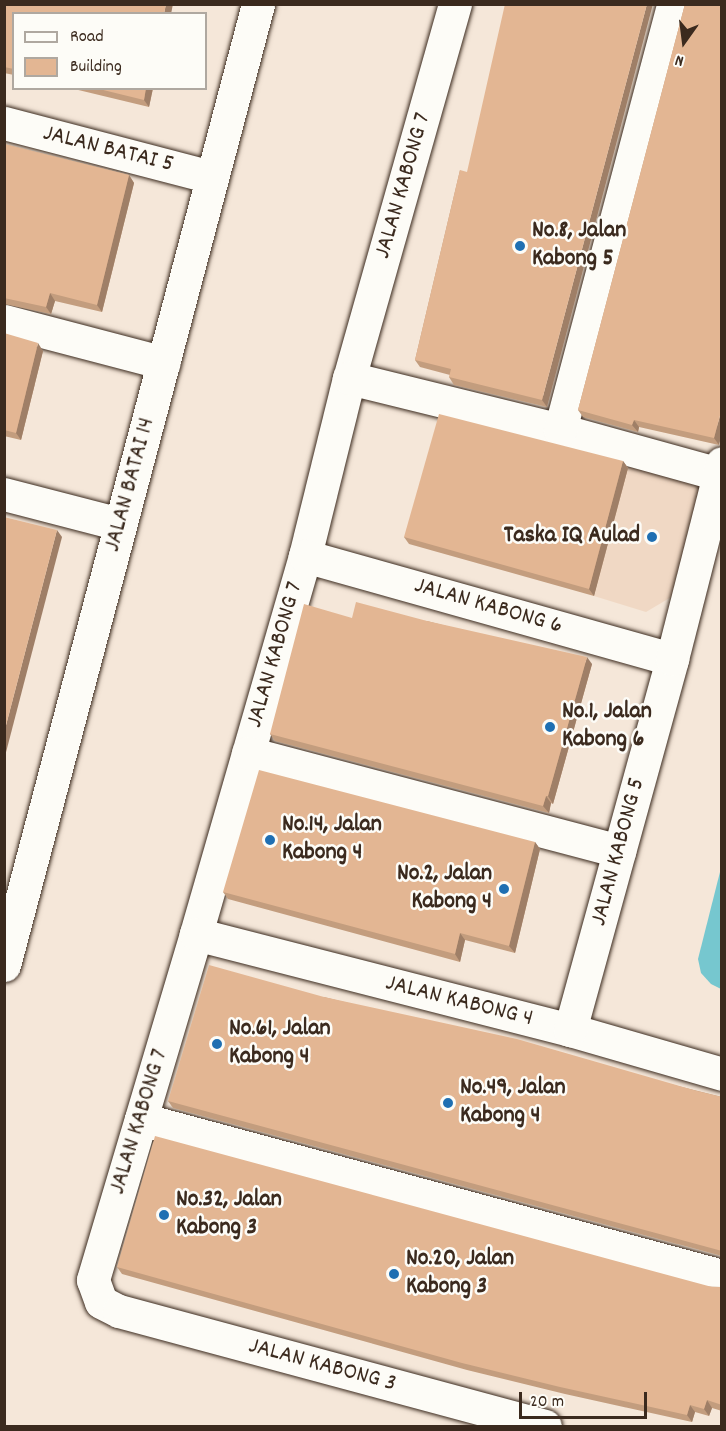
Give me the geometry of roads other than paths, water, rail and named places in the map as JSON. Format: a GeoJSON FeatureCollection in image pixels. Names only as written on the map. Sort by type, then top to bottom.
{"type":"FeatureCollection","features":[{"type":"Feature","properties":{"kind":"street","name":"JALAN BATAI 14"},"geometry":{"type":"LineString","coordinates":[[7,946],[258,4]]}},
{"type":"Feature","properties":{"kind":"street","name":"JALAN KABONG 7"},"geometry":{"type":"LineString","coordinates":[[101,1302],[93,1280],[305,556],[349,378],[456,4]]}},
{"type":"Feature","properties":{"kind":"street"},"geometry":{"type":"LineString","coordinates":[[560,430],[673,4]]}},
{"type":"Feature","properties":{"kind":"street","name":"JALAN BATAI 5"},"geometry":{"type":"LineString","coordinates":[[4,123],[212,177]]}},
{"type":"Feature","properties":{"kind":"street"},"geometry":{"type":"LineString","coordinates":[[4,321],[164,363]]}},
{"type":"Feature","properties":{"kind":"street"},"geometry":{"type":"LineString","coordinates":[[349,378],[720,469]]}},
{"type":"Feature","properties":{"kind":"street","name":"JALAN KABONG 5"},"geometry":{"type":"LineString","coordinates":[[570,1030],[672,659],[720,469]]}},
{"type":"Feature","properties":{"kind":"street"},"geometry":{"type":"LineString","coordinates":[[4,494],[120,524]]}},
{"type":"Feature","properties":{"kind":"street","name":"JALAN KABONG 6"},"geometry":{"type":"LineString","coordinates":[[305,556],[672,659]]}},
{"type":"Feature","properties":{"kind":"street"},"geometry":{"type":"LineString","coordinates":[[248,753],[619,851]]}},
{"type":"Feature","properties":{"kind":"street","name":"JALAN KABONG 4"},"geometry":{"type":"LineString","coordinates":[[196,934],[570,1030],[722,1074]]}},
{"type":"Feature","properties":{"kind":"street"},"geometry":{"type":"LineString","coordinates":[[141,1119],[722,1276]]}},
{"type":"Feature","properties":{"kind":"street","name":"JALAN KABONG 3"},"geometry":{"type":"LineString","coordinates":[[101,1302],[118,1311],[545,1426]]}},
{"type":"Feature","properties":{"kind":"water"},"geometry":{"type":"Polygon","coordinates":[[[721,868],[722,989],[711,984],[701,973],[698,959],[721,868]]]}},
{"type":"Feature","properties":{"kind":"place","name":"No.8, Jalan Kabong 5"},"geometry":{"type":"Point","coordinates":[520,246]}},
{"type":"Feature","properties":{"kind":"place","name":"Taska IQ Aulad"},"geometry":{"type":"Point","coordinates":[652,537]}},
{"type":"Feature","properties":{"kind":"place","name":"No.1, Jalan Kabong 6"},"geometry":{"type":"Point","coordinates":[550,727]}},
{"type":"Feature","properties":{"kind":"place","name":"No.14, Jalan Kabong 4"},"geometry":{"type":"Point","coordinates":[270,840]}},
{"type":"Feature","properties":{"kind":"place","name":"No.2, Jalan Kabong 4"},"geometry":{"type":"Point","coordinates":[504,889]}},
{"type":"Feature","properties":{"kind":"place","name":"No.61, Jalan Kabong 4"},"geometry":{"type":"Point","coordinates":[217,1044]}},
{"type":"Feature","properties":{"kind":"place","name":"No.49, Jalan Kabong 4"},"geometry":{"type":"Point","coordinates":[448,1103]}},
{"type":"Feature","properties":{"kind":"place","name":"No.32, Jalan Kabong 3"},"geometry":{"type":"Point","coordinates":[164,1215]}},
{"type":"Feature","properties":{"kind":"place","name":"No.20, Jalan Kabong 3"},"geometry":{"type":"Point","coordinates":[394,1274]}}]}
